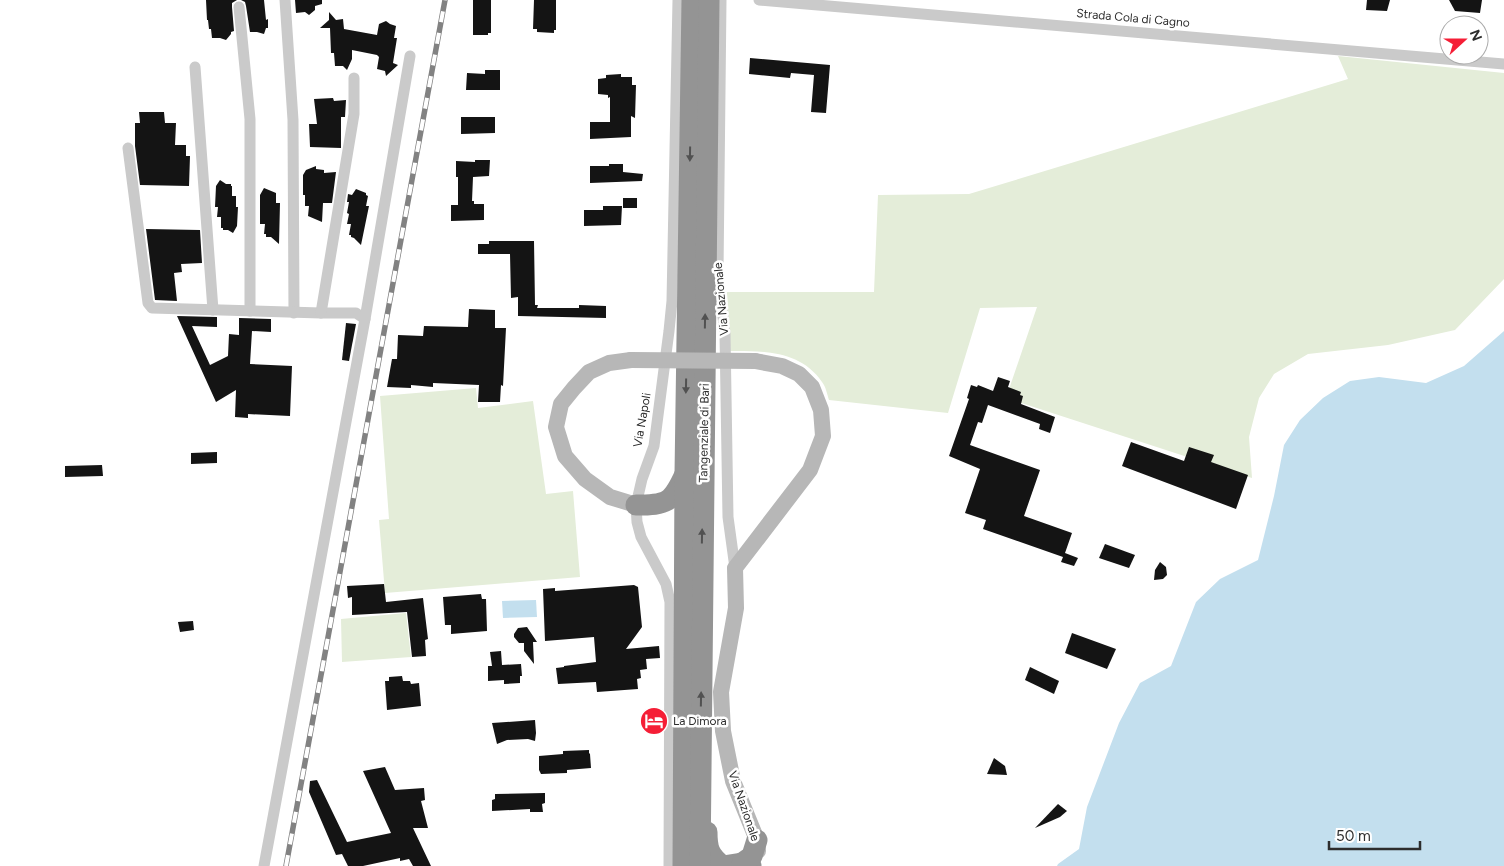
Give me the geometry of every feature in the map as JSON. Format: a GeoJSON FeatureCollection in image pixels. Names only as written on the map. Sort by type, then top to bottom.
{"type":"FeatureCollection","features":[{"type":"Feature","properties":{"kind":"highway","name":"Tangenziale di Bari"},"geometry":{"type":"LineString","coordinates":[[684,866],[685,474],[692,0]]}},
{"type":"Feature","properties":{"kind":"highway","name":"Tangenziale di Bari"},"geometry":{"type":"LineString","coordinates":[[700,866],[709,0]]}},
{"type":"Feature","properties":{"kind":"highway"},"geometry":{"type":"LineString","coordinates":[[657,505],[668,500],[677,492],[685,474]]}},
{"type":"Feature","properties":{"kind":"highway"},"geometry":{"type":"LineString","coordinates":[[636,505],[657,505],[669,510],[677,519],[685,541]]}},
{"type":"Feature","properties":{"kind":"highway"},"geometry":{"type":"LineString","coordinates":[[700,765],[707,795],[707,845],[714,859],[723,866],[751,865],[757,840]]}},
{"type":"Feature","properties":{"kind":"street"},"geometry":{"type":"LineString","coordinates":[[285,0],[293,120],[294,313]]}},
{"type":"Feature","properties":{"kind":"street","name":"Via Napoli"},"geometry":{"type":"LineString","coordinates":[[670,866],[670,602],[666,584],[641,537],[636,522],[636,505],[642,479],[654,446],[672,308],[678,0]]}},
{"type":"Feature","properties":{"kind":"street","name":"Via Nazionale"},"geometry":{"type":"LineString","coordinates":[[721,0],[718,272],[719,295],[724,316],[725,334],[728,517],[735,568],[736,608],[721,692],[723,731],[733,781],[757,840]]}},
{"type":"Feature","properties":{"kind":"street","name":"Strada Cola di Cagno"},"geometry":{"type":"LineString","coordinates":[[759,0],[1504,64]]}},
{"type":"Feature","properties":{"kind":"street"},"geometry":{"type":"LineString","coordinates":[[239,7],[250,118],[250,311]]}},
{"type":"Feature","properties":{"kind":"street"},"geometry":{"type":"LineString","coordinates":[[264,866],[365,319],[410,56]]}},
{"type":"Feature","properties":{"kind":"street"},"geometry":{"type":"LineString","coordinates":[[195,66],[213,310]]}},
{"type":"Feature","properties":{"kind":"street"},"geometry":{"type":"LineString","coordinates":[[321,313],[354,114],[354,78]]}},
{"type":"Feature","properties":{"kind":"street"},"geometry":{"type":"LineString","coordinates":[[128,148],[148,302],[152,308],[294,313],[356,313],[365,319]]}},
{"type":"Feature","properties":{"kind":"street"},"geometry":{"type":"LineString","coordinates":[[636,505],[610,497],[585,479],[565,456],[556,427],[562,404],[589,372],[609,363],[631,360],[755,361],[782,366],[799,374],[812,387],[820,410],[823,436],[810,470],[735,568]]}},
{"type":"Feature","properties":{"kind":"green space"},"geometry":{"type":"Polygon","coordinates":[[[1338,56],[1504,73],[1504,279],[1455,330],[1388,345],[1308,354],[1274,374],[1259,398],[1249,437],[1252,478],[1006,398],[1037,307],[980,308],[948,413],[829,400],[823,384],[813,371],[789,357],[763,352],[721,351],[720,292],[874,292],[878,195],[969,194],[1348,79],[1338,56]]]}},
{"type":"Feature","properties":{"kind":"green space"},"geometry":{"type":"Polygon","coordinates":[[[476,388],[478,408],[533,401],[546,494],[573,491],[580,577],[385,593],[379,520],[389,519],[380,396],[476,388]]]}},
{"type":"Feature","properties":{"kind":"green space"},"geometry":{"type":"Polygon","coordinates":[[[406,613],[411,657],[342,662],[341,619],[406,613]]]}},
{"type":"Feature","properties":{"kind":"water"},"geometry":{"type":"Polygon","coordinates":[[[1504,331],[1504,866],[1057,866],[1079,849],[1087,807],[1119,723],[1140,683],[1171,666],[1196,602],[1220,579],[1258,560],[1284,445],[1300,420],[1323,398],[1350,381],[1379,377],[1426,383],[1464,366],[1504,331]]]}},
{"type":"Feature","properties":{"kind":"water"},"geometry":{"type":"Polygon","coordinates":[[[536,600],[537,617],[503,618],[502,601],[536,600]]]}},
{"type":"Feature","properties":{"kind":"building"},"geometry":{"type":"Polygon","coordinates":[[[206,0],[237,0],[232,3],[234,31],[231,32],[226,40],[212,38],[207,20],[206,0]]]}},
{"type":"Feature","properties":{"kind":"building"},"geometry":{"type":"Polygon","coordinates":[[[241,0],[264,0],[268,28],[266,28],[264,34],[250,32],[245,2],[241,0]]]}},
{"type":"Feature","properties":{"kind":"building"},"geometry":{"type":"Polygon","coordinates":[[[295,0],[322,0],[322,4],[315,6],[315,10],[309,15],[305,12],[296,13],[295,0]]]}},
{"type":"Feature","properties":{"kind":"building"},"geometry":{"type":"Polygon","coordinates":[[[473,0],[491,0],[491,33],[488,33],[488,35],[473,35],[473,0]]]}},
{"type":"Feature","properties":{"kind":"building"},"geometry":{"type":"Polygon","coordinates":[[[534,0],[556,0],[556,30],[554,30],[554,33],[537,32],[537,29],[533,29],[534,0]]]}},
{"type":"Feature","properties":{"kind":"building"},"geometry":{"type":"Polygon","coordinates":[[[1367,0],[1390,0],[1387,11],[1366,10],[1367,0]]]}},
{"type":"Feature","properties":{"kind":"building"},"geometry":{"type":"Polygon","coordinates":[[[1449,0],[1482,0],[1480,13],[1455,11],[1449,0]]]}},
{"type":"Feature","properties":{"kind":"building"},"geometry":{"type":"Polygon","coordinates":[[[329,12],[336,20],[343,19],[344,29],[377,35],[379,24],[386,21],[396,26],[394,38],[397,38],[393,63],[398,65],[386,76],[385,71],[377,69],[379,57],[377,55],[352,50],[352,59],[347,70],[343,66],[335,66],[334,53],[331,53],[330,28],[320,28],[329,20],[329,12]]]}},
{"type":"Feature","properties":{"kind":"building"},"geometry":{"type":"Polygon","coordinates":[[[750,58],[830,65],[826,113],[811,112],[814,75],[791,73],[790,78],[749,74],[750,58]]]}},
{"type":"Feature","properties":{"kind":"building"},"geometry":{"type":"Polygon","coordinates":[[[485,70],[500,70],[500,90],[466,90],[467,73],[485,74],[485,70]]]}},
{"type":"Feature","properties":{"kind":"building"},"geometry":{"type":"Polygon","coordinates":[[[621,74],[621,77],[632,77],[632,85],[636,85],[635,118],[631,116],[631,137],[590,139],[590,122],[610,122],[610,97],[598,94],[598,79],[606,78],[606,75],[621,74]]]}},
{"type":"Feature","properties":{"kind":"building"},"geometry":{"type":"Polygon","coordinates":[[[333,98],[334,101],[346,100],[345,117],[341,117],[341,148],[310,147],[309,124],[317,124],[314,99],[333,98]]]}},
{"type":"Feature","properties":{"kind":"building"},"geometry":{"type":"Polygon","coordinates":[[[139,112],[164,112],[165,123],[176,123],[175,145],[186,145],[186,156],[190,156],[189,186],[140,185],[135,146],[135,123],[140,123],[139,112]]]}},
{"type":"Feature","properties":{"kind":"building"},"geometry":{"type":"Polygon","coordinates":[[[461,117],[495,117],[495,133],[461,134],[461,117]]]}},
{"type":"Feature","properties":{"kind":"building"},"geometry":{"type":"Polygon","coordinates":[[[475,160],[490,160],[489,176],[473,177],[472,201],[474,201],[474,204],[484,204],[484,220],[451,221],[451,205],[458,205],[456,161],[475,162],[475,160]]]}},
{"type":"Feature","properties":{"kind":"building"},"geometry":{"type":"Polygon","coordinates":[[[609,164],[623,164],[623,172],[643,174],[642,181],[590,183],[590,166],[609,166],[609,164]]]}},
{"type":"Feature","properties":{"kind":"building"},"geometry":{"type":"Polygon","coordinates":[[[316,166],[316,169],[324,170],[324,173],[336,172],[332,203],[323,203],[322,222],[308,216],[309,206],[305,206],[305,195],[303,195],[303,175],[306,170],[316,166]]]}},
{"type":"Feature","properties":{"kind":"building"},"geometry":{"type":"Polygon","coordinates":[[[220,180],[226,184],[231,184],[232,196],[236,196],[236,207],[238,207],[237,226],[233,233],[221,228],[221,217],[217,217],[218,207],[215,207],[216,186],[220,180]]]}},
{"type":"Feature","properties":{"kind":"building"},"geometry":{"type":"Polygon","coordinates":[[[264,188],[276,193],[276,203],[280,203],[279,244],[271,237],[266,237],[266,234],[264,234],[265,224],[260,224],[260,195],[264,188]]]}},
{"type":"Feature","properties":{"kind":"building"},"geometry":{"type":"Polygon","coordinates":[[[356,189],[366,193],[368,196],[366,206],[369,206],[361,245],[349,235],[351,224],[347,224],[349,214],[347,213],[348,194],[352,195],[356,189]]]}},
{"type":"Feature","properties":{"kind":"building"},"geometry":{"type":"Polygon","coordinates":[[[623,198],[637,198],[637,208],[623,208],[623,198]]]}},
{"type":"Feature","properties":{"kind":"building"},"geometry":{"type":"Polygon","coordinates":[[[603,206],[622,206],[621,225],[584,226],[584,210],[603,210],[603,206]]]}},
{"type":"Feature","properties":{"kind":"building"},"geometry":{"type":"Polygon","coordinates":[[[146,229],[200,230],[202,263],[181,264],[182,272],[174,273],[177,301],[155,300],[146,229]]]}},
{"type":"Feature","properties":{"kind":"building"},"geometry":{"type":"Polygon","coordinates":[[[489,241],[534,241],[535,305],[538,305],[537,308],[579,308],[579,305],[606,306],[606,318],[518,316],[518,297],[511,298],[510,254],[478,254],[478,244],[489,244],[489,241]]]}},
{"type":"Feature","properties":{"kind":"building"},"geometry":{"type":"Polygon","coordinates":[[[469,309],[495,310],[495,328],[506,328],[503,386],[501,385],[500,402],[478,402],[479,385],[433,383],[433,387],[411,385],[411,388],[387,387],[392,359],[397,359],[398,335],[423,336],[424,326],[468,327],[469,309]]]}},
{"type":"Feature","properties":{"kind":"building"},"geometry":{"type":"Polygon","coordinates":[[[177,316],[217,317],[217,327],[192,326],[210,365],[228,356],[229,334],[239,335],[239,318],[271,319],[271,332],[252,331],[250,364],[292,366],[290,416],[248,414],[248,418],[235,417],[236,390],[216,402],[177,316]]]}},
{"type":"Feature","properties":{"kind":"building"},"geometry":{"type":"Polygon","coordinates":[[[346,323],[356,324],[349,361],[342,360],[346,323]]]}},
{"type":"Feature","properties":{"kind":"building"},"geometry":{"type":"Polygon","coordinates":[[[998,377],[1010,381],[1008,387],[1021,392],[1020,395],[1023,396],[1021,404],[1055,417],[1050,433],[1039,429],[1040,424],[988,405],[982,423],[978,422],[970,445],[1040,470],[1024,516],[1072,533],[1065,553],[1078,558],[1074,566],[1061,562],[1063,557],[983,529],[986,520],[965,513],[980,469],[949,456],[969,399],[967,398],[971,385],[977,387],[978,385],[993,391],[998,377]]]}},
{"type":"Feature","properties":{"kind":"building"},"geometry":{"type":"Polygon","coordinates":[[[1131,442],[1184,461],[1189,447],[1214,455],[1211,462],[1248,475],[1236,509],[1122,466],[1131,442]]]}},
{"type":"Feature","properties":{"kind":"building"},"geometry":{"type":"Polygon","coordinates":[[[217,452],[217,463],[191,464],[191,453],[217,452]]]}},
{"type":"Feature","properties":{"kind":"building"},"geometry":{"type":"Polygon","coordinates":[[[102,465],[103,476],[65,477],[65,466],[102,465]]]}},
{"type":"Feature","properties":{"kind":"building"},"geometry":{"type":"Polygon","coordinates":[[[1105,544],[1135,555],[1129,568],[1099,558],[1105,544]]]}},
{"type":"Feature","properties":{"kind":"building"},"geometry":{"type":"Polygon","coordinates":[[[1160,562],[1166,567],[1167,575],[1163,579],[1154,580],[1155,570],[1160,562]]]}},
{"type":"Feature","properties":{"kind":"building"},"geometry":{"type":"Polygon","coordinates":[[[384,584],[386,602],[423,598],[428,639],[425,640],[426,656],[412,657],[407,612],[352,615],[352,597],[348,598],[347,586],[384,584]]]}},
{"type":"Feature","properties":{"kind":"building"},"geometry":{"type":"Polygon","coordinates":[[[634,585],[638,587],[642,627],[626,649],[659,646],[660,658],[646,659],[647,669],[640,670],[641,678],[637,679],[638,689],[597,692],[596,682],[558,684],[556,668],[596,662],[594,637],[545,641],[543,589],[555,588],[555,591],[634,585]]]}},
{"type":"Feature","properties":{"kind":"building"},"geometry":{"type":"Polygon","coordinates":[[[481,594],[482,599],[486,599],[487,631],[451,634],[451,625],[445,625],[443,597],[481,594]]]}},
{"type":"Feature","properties":{"kind":"building"},"geometry":{"type":"Polygon","coordinates":[[[193,621],[194,630],[180,632],[178,622],[193,621]]]}},
{"type":"Feature","properties":{"kind":"building"},"geometry":{"type":"Polygon","coordinates":[[[527,627],[537,642],[533,642],[534,664],[524,651],[524,643],[519,643],[514,637],[518,628],[527,627]]]}},
{"type":"Feature","properties":{"kind":"building"},"geometry":{"type":"Polygon","coordinates":[[[1072,633],[1116,649],[1107,669],[1065,653],[1072,633]]]}},
{"type":"Feature","properties":{"kind":"building"},"geometry":{"type":"Polygon","coordinates":[[[501,651],[502,665],[521,664],[522,676],[520,676],[520,683],[504,684],[504,680],[488,681],[488,666],[492,666],[490,652],[501,651]]]}},
{"type":"Feature","properties":{"kind":"building"},"geometry":{"type":"Polygon","coordinates":[[[1030,667],[1059,681],[1054,694],[1025,680],[1030,667]]]}},
{"type":"Feature","properties":{"kind":"building"},"geometry":{"type":"Polygon","coordinates":[[[402,676],[403,681],[410,681],[411,684],[419,683],[421,706],[387,710],[385,681],[389,681],[389,677],[402,676]]]}},
{"type":"Feature","properties":{"kind":"building"},"geometry":{"type":"Polygon","coordinates":[[[535,720],[535,741],[528,739],[507,740],[497,744],[492,723],[535,720]]]}},
{"type":"Feature","properties":{"kind":"building"},"geometry":{"type":"Polygon","coordinates":[[[589,750],[591,768],[567,770],[567,773],[541,774],[539,770],[539,756],[563,754],[563,751],[589,750]]]}},
{"type":"Feature","properties":{"kind":"building"},"geometry":{"type":"Polygon","coordinates":[[[994,758],[1005,766],[1007,775],[987,774],[994,758]]]}},
{"type":"Feature","properties":{"kind":"building"},"geometry":{"type":"Polygon","coordinates":[[[385,767],[395,790],[424,788],[425,800],[421,801],[428,828],[413,828],[431,866],[413,866],[409,859],[400,861],[400,858],[363,866],[348,866],[342,854],[336,855],[309,792],[310,781],[317,780],[347,842],[391,833],[363,771],[385,767]]]}},
{"type":"Feature","properties":{"kind":"building"},"geometry":{"type":"Polygon","coordinates":[[[545,793],[545,803],[542,804],[543,812],[530,812],[530,809],[492,811],[492,800],[495,799],[495,794],[545,793]]]}},
{"type":"Feature","properties":{"kind":"building"},"geometry":{"type":"Polygon","coordinates":[[[1058,804],[1067,811],[1060,817],[1035,828],[1058,804]]]}},
{"type":"Feature","properties":{"kind":"railway"},"geometry":{"type":"LineString","coordinates":[[286,866],[445,0]]}},
{"type":"Feature","properties":{"kind":"place","name":"La Dimora"},"geometry":{"type":"Point","coordinates":[654,721]}}]}
